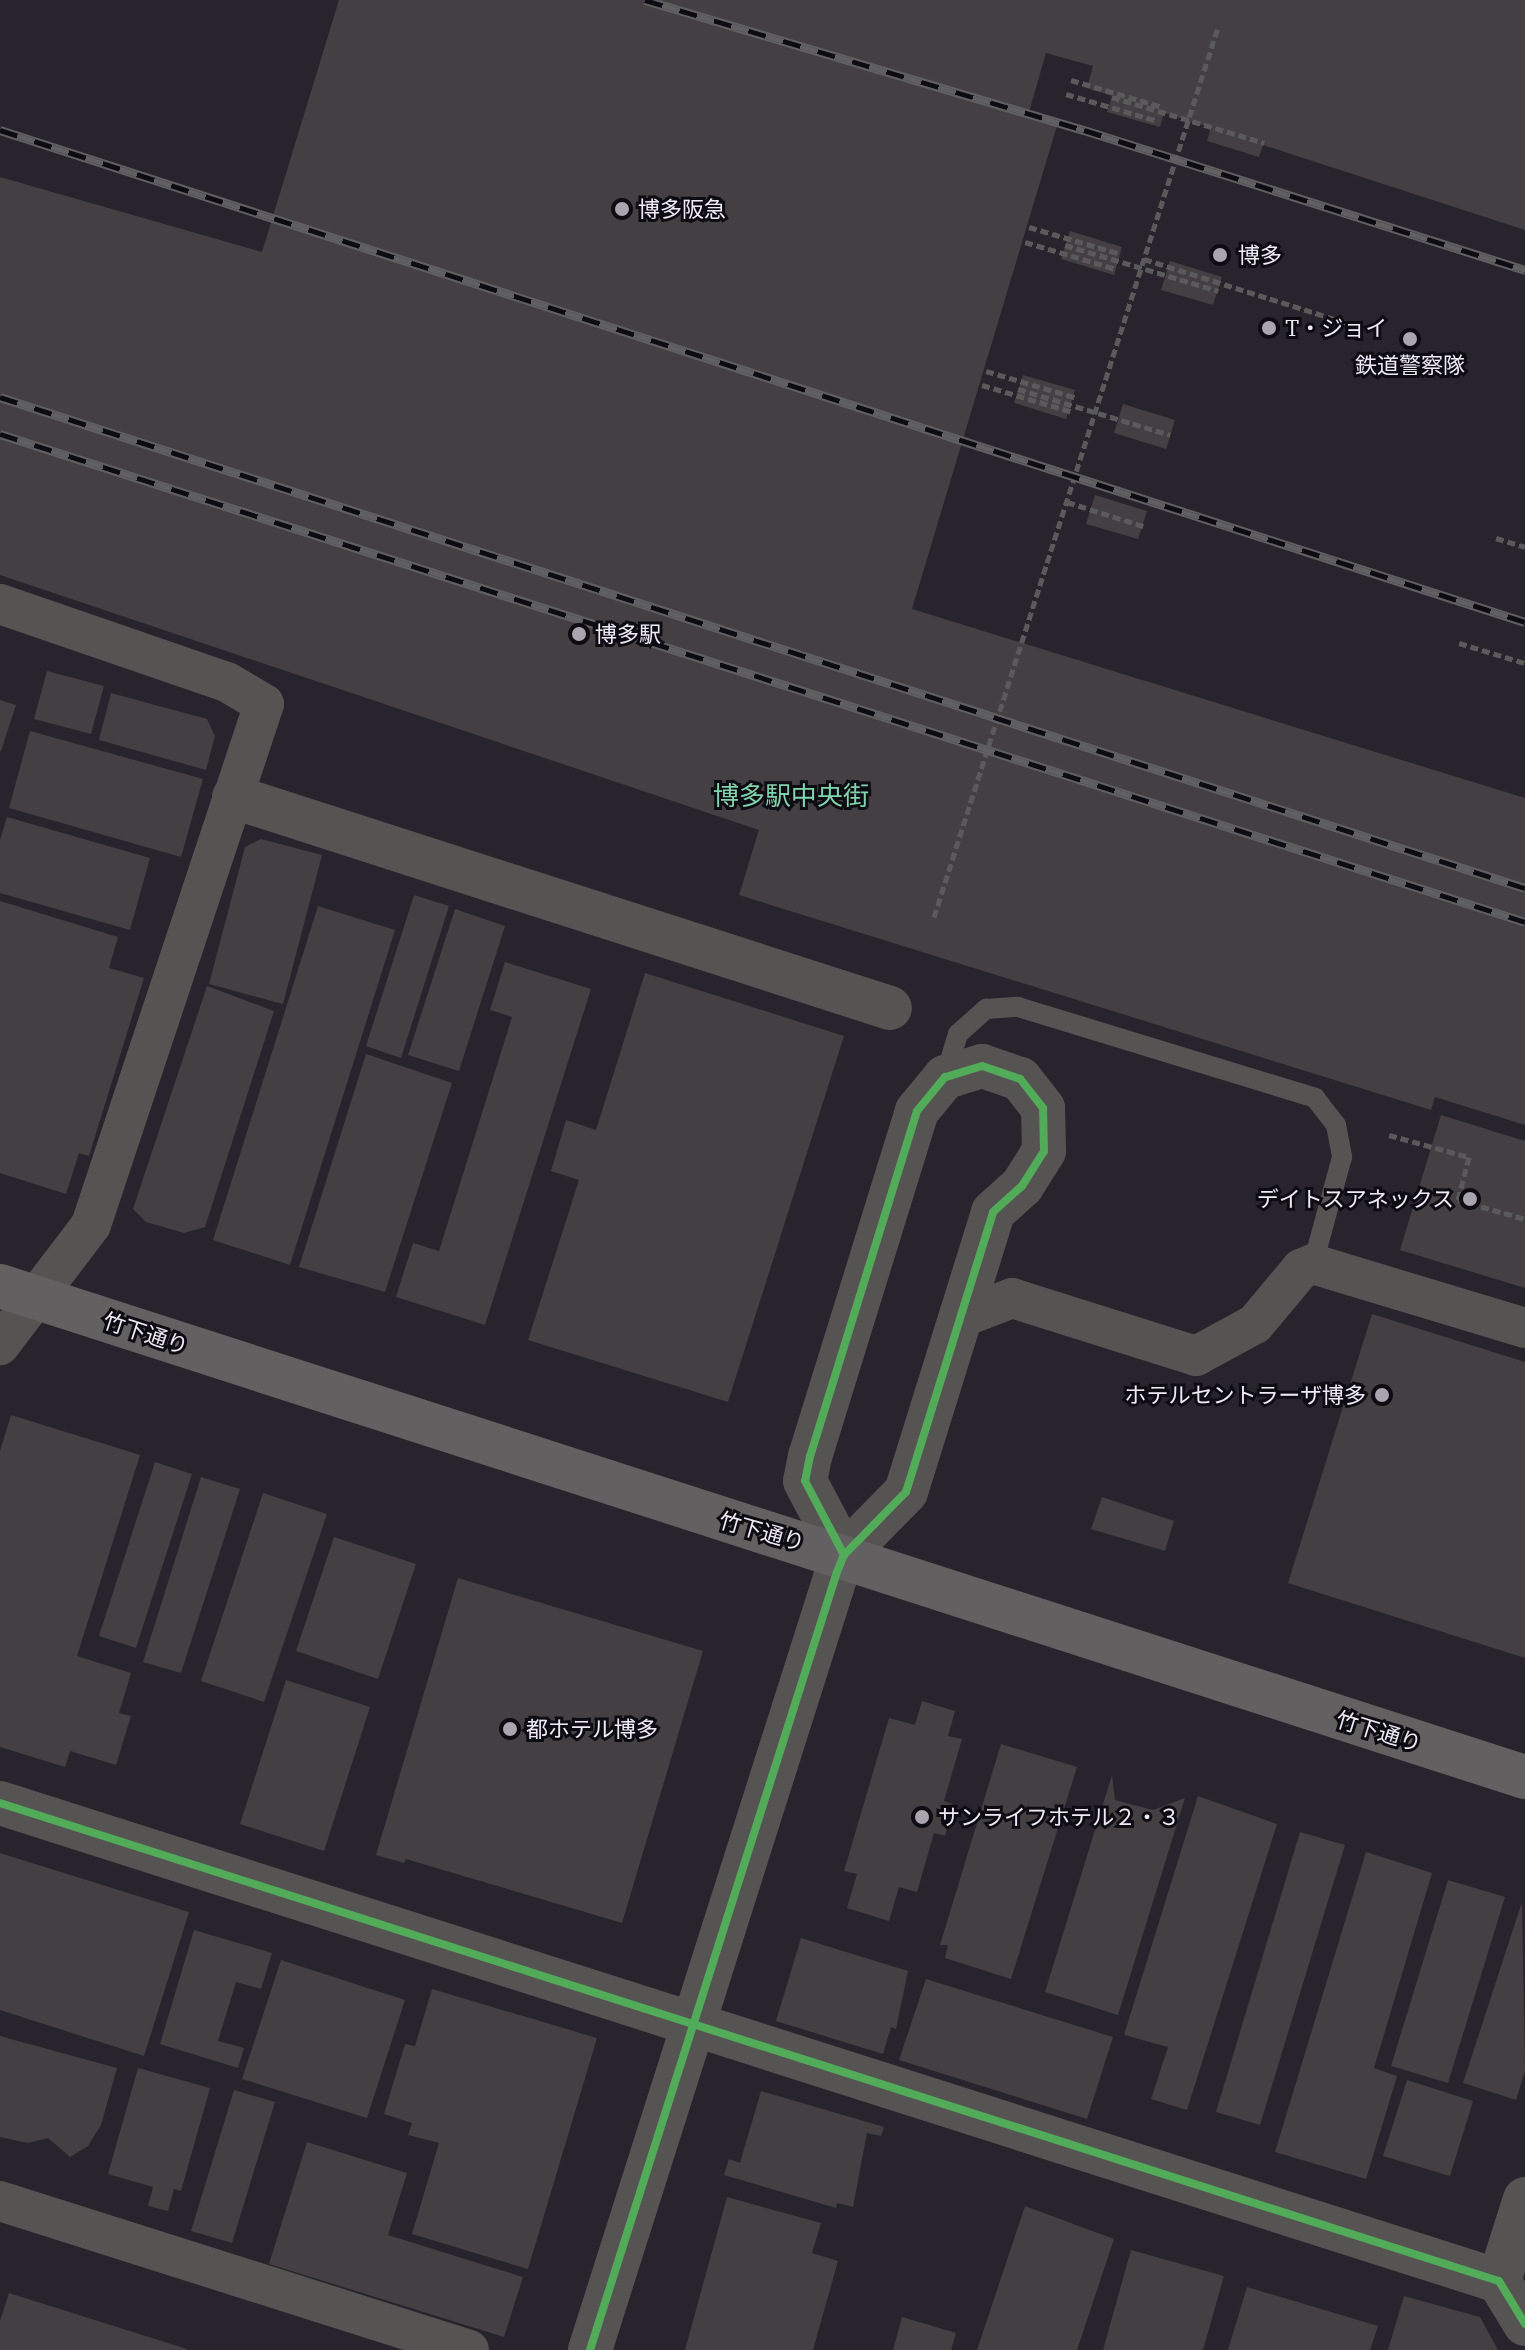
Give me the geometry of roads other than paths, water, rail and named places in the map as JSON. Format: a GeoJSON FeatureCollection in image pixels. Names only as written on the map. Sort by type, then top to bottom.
{"type":"FeatureCollection","features":[{"type":"Feature","properties":{"kind":"highway","name":"竹下通り"},"geometry":{"type":"LineString","coordinates":[[18,1292],[694,1512],[844,1555],[1525,1777]]}},
{"type":"Feature","properties":{"kind":"street"},"geometry":{"type":"LineString","coordinates":[[0,604],[227,682],[264,704],[91,1225],[18,1292],[0,1345]]}},
{"type":"Feature","properties":{"kind":"street"},"geometry":{"type":"LineString","coordinates":[[234,797],[890,1008]]}},
{"type":"Feature","properties":{"kind":"street"},"geometry":{"type":"LineString","coordinates":[[590,2350],[697,2026],[844,1555],[906,1492],[993,1212],[1022,1186],[1044,1151],[1043,1108],[1020,1079],[982,1066],[945,1077],[917,1111],[810,1456],[805,1481],[844,1555]]}},
{"type":"Feature","properties":{"kind":"street"},"geometry":{"type":"LineString","coordinates":[[960,1318],[1012,1298],[1196,1356],[1255,1324],[1301,1269],[1313,1264],[1525,1328]]}},
{"type":"Feature","properties":{"kind":"street"},"geometry":{"type":"LineString","coordinates":[[0,1803],[1499,2281],[1525,2324]]}},
{"type":"Feature","properties":{"kind":"street"},"geometry":{"type":"LineString","coordinates":[[1499,2281],[1525,2199]]}},
{"type":"Feature","properties":{"kind":"street"},"geometry":{"type":"LineString","coordinates":[[0,2201],[469,2350]]}},
{"type":"Feature","properties":{"kind":"lane"},"geometry":{"type":"LineString","coordinates":[[945,1077],[958,1034],[986,1009],[1018,1007],[1315,1098],[1336,1125],[1342,1157],[1313,1264]]}},
{"type":"Feature","properties":{"kind":"railway"},"geometry":{"type":"LineString","coordinates":[[645,0],[1084,130],[1525,270]]}},
{"type":"Feature","properties":{"kind":"railway"},"geometry":{"type":"LineString","coordinates":[[0,130],[1525,622]]}},
{"type":"Feature","properties":{"kind":"railway"},"geometry":{"type":"LineString","coordinates":[[0,397],[1525,888]]}},
{"type":"Feature","properties":{"kind":"railway"},"geometry":{"type":"LineString","coordinates":[[0,434],[1525,922]]}},
{"type":"Feature","properties":{"kind":"place","name":"博多阪急"},"geometry":{"type":"Point","coordinates":[622,209]}},
{"type":"Feature","properties":{"kind":"place","name":"博多"},"geometry":{"type":"Point","coordinates":[1220,255]}},
{"type":"Feature","properties":{"kind":"place","name":"T・ジョイ"},"geometry":{"type":"Point","coordinates":[1269,328]}},
{"type":"Feature","properties":{"kind":"place","name":"鉄道警察隊"},"geometry":{"type":"Point","coordinates":[1410,339]}},
{"type":"Feature","properties":{"kind":"place","name":"博多駅"},"geometry":{"type":"Point","coordinates":[579,634]}},
{"type":"Feature","properties":{"kind":"place","name":"デイトスアネックス"},"geometry":{"type":"Point","coordinates":[1470,1199]}},
{"type":"Feature","properties":{"kind":"place","name":"ホテルセントラーザ博多"},"geometry":{"type":"Point","coordinates":[1382,1395]}},
{"type":"Feature","properties":{"kind":"place","name":"都ホテル博多"},"geometry":{"type":"Point","coordinates":[510,1729]}},
{"type":"Feature","properties":{"kind":"place","name":"サンライフホテル２・３"},"geometry":{"type":"Point","coordinates":[922,1817]}},
{"type":"Feature","properties":{"kind":"district","name":"博多駅中央街"},"geometry":{"type":"Point","coordinates":[791,796]}}]}
